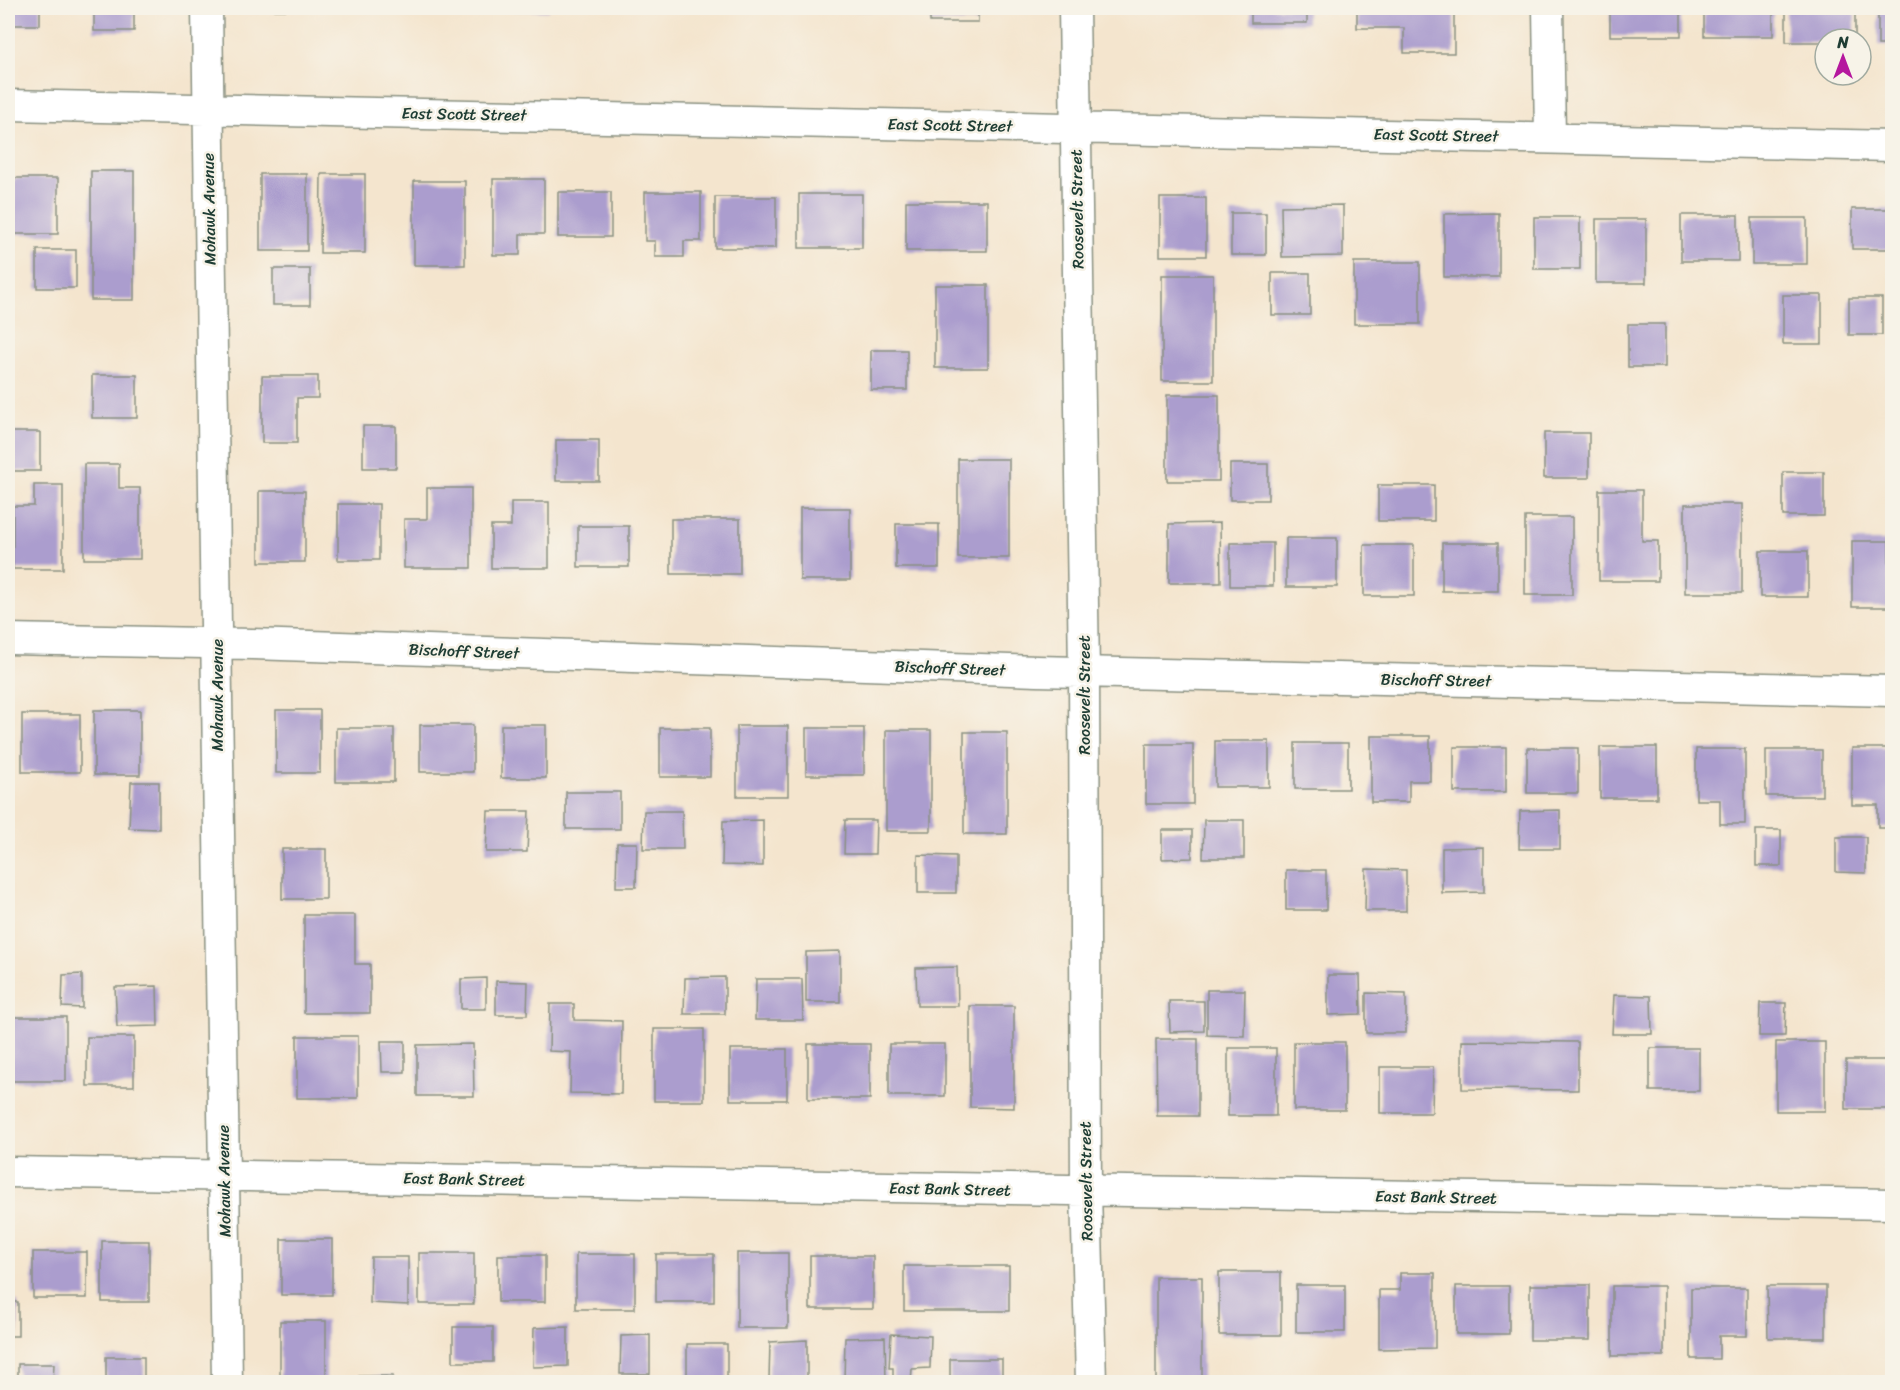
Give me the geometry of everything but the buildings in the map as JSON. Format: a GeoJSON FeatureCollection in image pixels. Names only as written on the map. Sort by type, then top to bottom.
{"type":"FeatureCollection","features":[{"type":"Feature","properties":{"kind":"street","name":"Mohawk Avenue"},"geometry":{"type":"LineString","coordinates":[[207,8],[227,1383]]}},
{"type":"Feature","properties":{"kind":"street","name":"Roosevelt Street"},"geometry":{"type":"LineString","coordinates":[[1074,8],[1084,672],[1086,1191],[1091,1383]]}},
{"type":"Feature","properties":{"kind":"street"},"geometry":{"type":"LineString","coordinates":[[1548,8],[1550,138]]}},
{"type":"Feature","properties":{"kind":"street","name":"East Scott Street"},"geometry":{"type":"LineString","coordinates":[[8,105],[1893,146]]}},
{"type":"Feature","properties":{"kind":"street","name":"Bischoff Street"},"geometry":{"type":"LineString","coordinates":[[8,639],[217,643],[1084,672],[1893,691]]}},
{"type":"Feature","properties":{"kind":"street","name":"East Bank Street"},"geometry":{"type":"LineString","coordinates":[[8,1172],[1893,1204]]}}]}
